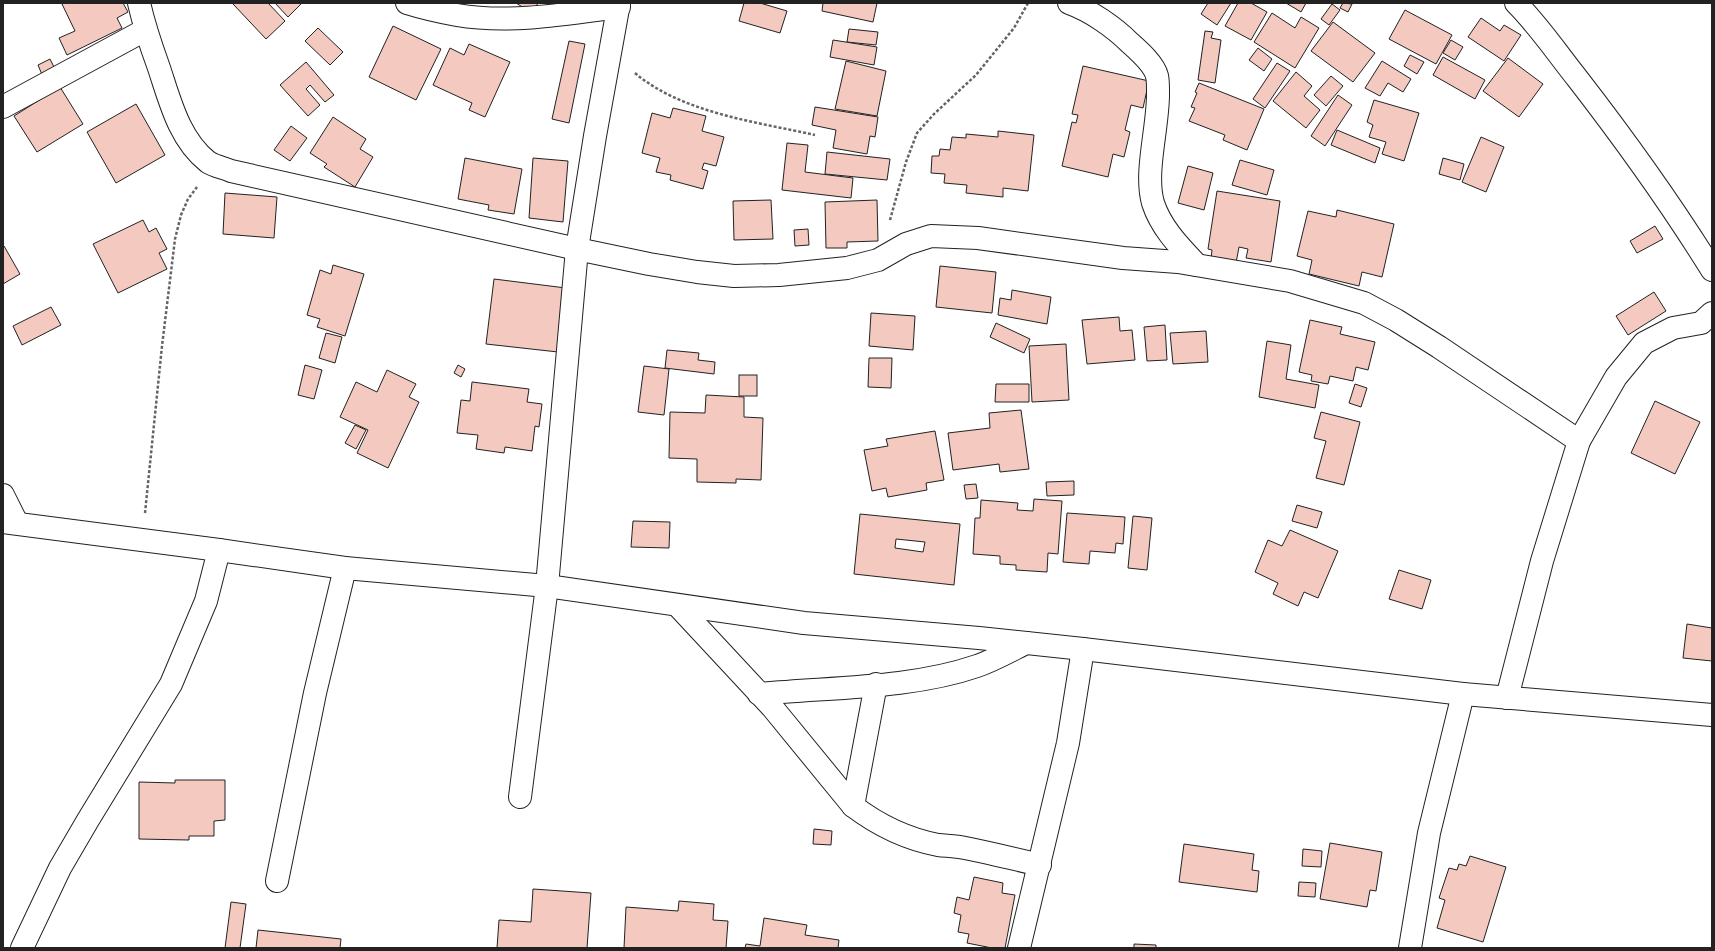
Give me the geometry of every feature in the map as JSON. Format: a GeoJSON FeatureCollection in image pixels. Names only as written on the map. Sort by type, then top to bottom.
{"type":"FeatureCollection","features":[{"type":"Feature","properties":{"kind":"street"},"geometry":{"type":"LineString","coordinates":[[139,3],[171,108],[184,133],[196,150],[209,163],[231,171],[577,249],[656,265],[734,276],[779,275],[847,268],[878,260],[906,244],[931,236],[978,238],[1123,258],[1197,265],[1290,281],[1326,290],[1364,303],[1396,320],[1579,441]]}},
{"type":"Feature","properties":{"kind":"street"},"geometry":{"type":"LineString","coordinates":[[407,3],[458,15],[496,18],[540,17],[619,5],[577,249],[547,586],[520,797]]}},
{"type":"Feature","properties":{"kind":"street"},"geometry":{"type":"LineString","coordinates":[[1069,3],[1078,6],[1124,37],[1147,59],[1157,75],[1158,104],[1151,162],[1153,203],[1162,222],[1173,239],[1197,265]]}},
{"type":"Feature","properties":{"kind":"street"},"geometry":{"type":"LineString","coordinates":[[1516,3],[1534,22],[1620,133],[1688,232],[1712,270]]}},
{"type":"Feature","properties":{"kind":"street"},"geometry":{"type":"LineString","coordinates":[[3,107],[146,30]]}},
{"type":"Feature","properties":{"kind":"street"},"geometry":{"type":"LineString","coordinates":[[1507,698],[1542,561],[1579,441],[1616,377],[1644,343],[1673,328],[1701,323],[1712,313]]}},
{"type":"Feature","properties":{"kind":"street"},"geometry":{"type":"LineString","coordinates":[[3,495],[10,523],[141,539],[345,568],[547,586],[678,606],[811,623],[1083,649],[1462,694],[1712,715]]}},
{"type":"Feature","properties":{"kind":"street"},"geometry":{"type":"LineString","coordinates":[[22,948],[60,868],[171,684],[206,601],[219,550]]}},
{"type":"Feature","properties":{"kind":"street"},"geometry":{"type":"LineString","coordinates":[[277,881],[315,693],[345,568]]}},
{"type":"Feature","properties":{"kind":"street"},"geometry":{"type":"LineString","coordinates":[[678,606],[791,729],[853,806],[886,828],[911,838],[937,845],[963,848],[1040,865]]}},
{"type":"Feature","properties":{"kind":"street"},"geometry":{"type":"LineString","coordinates":[[759,694],[876,684],[940,676],[996,658],[1026,643]]}},
{"type":"Feature","properties":{"kind":"street"},"geometry":{"type":"LineString","coordinates":[[1019,948],[1068,743],[1083,649]]}},
{"type":"Feature","properties":{"kind":"street"},"geometry":{"type":"LineString","coordinates":[[853,806],[876,684]]}},
{"type":"Feature","properties":{"kind":"street"},"geometry":{"type":"LineString","coordinates":[[1410,948],[1429,833],[1462,694]]}},
{"type":"Feature","properties":{"kind":"path"},"geometry":{"type":"LineString","coordinates":[[878,260],[899,194],[906,162],[917,133],[934,114],[976,75],[1014,28],[1028,3]]}},
{"type":"Feature","properties":{"kind":"path"},"geometry":{"type":"LineString","coordinates":[[610,52],[638,76],[660,90],[686,102],[718,113],[815,135]]}},
{"type":"Feature","properties":{"kind":"path"},"geometry":{"type":"LineString","coordinates":[[141,539],[175,239],[181,215],[188,199],[215,165]]}},
{"type":"Feature","properties":{"kind":"building"},"geometry":{"type":"Polygon","coordinates":[[[123,3],[128,12],[117,18],[122,28],[67,55],[59,38],[75,31],[62,4],[123,3]]]}},
{"type":"Feature","properties":{"kind":"building"},"geometry":{"type":"Polygon","coordinates":[[[268,3],[285,21],[266,39],[233,4],[268,3]]]}},
{"type":"Feature","properties":{"kind":"building"},"geometry":{"type":"Polygon","coordinates":[[[275,3],[302,3],[288,17],[275,3]]]}},
{"type":"Feature","properties":{"kind":"building"},"geometry":{"type":"Polygon","coordinates":[[[516,3],[538,3],[532,13],[516,3]]]}},
{"type":"Feature","properties":{"kind":"building"},"geometry":{"type":"Polygon","coordinates":[[[744,3],[760,3],[787,11],[780,33],[739,21],[744,3]]]}},
{"type":"Feature","properties":{"kind":"building"},"geometry":{"type":"Polygon","coordinates":[[[823,3],[877,3],[873,22],[822,11],[823,3]]]}},
{"type":"Feature","properties":{"kind":"building"},"geometry":{"type":"Polygon","coordinates":[[[1208,3],[1231,3],[1217,25],[1201,14],[1208,3]]]}},
{"type":"Feature","properties":{"kind":"building"},"geometry":{"type":"Polygon","coordinates":[[[1238,3],[1251,3],[1267,12],[1251,40],[1225,26],[1238,3]]]}},
{"type":"Feature","properties":{"kind":"building"},"geometry":{"type":"Polygon","coordinates":[[[1286,3],[1306,3],[1301,12],[1286,3]]]}},
{"type":"Feature","properties":{"kind":"building"},"geometry":{"type":"Polygon","coordinates":[[[1343,3],[1352,4],[1348,12],[1340,8],[1343,3]]]}},
{"type":"Feature","properties":{"kind":"building"},"geometry":{"type":"Polygon","coordinates":[[[1332,4],[1340,10],[1329,25],[1321,19],[1332,4]]]}},
{"type":"Feature","properties":{"kind":"building"},"geometry":{"type":"Polygon","coordinates":[[[1405,10],[1452,35],[1436,64],[1389,39],[1405,10]]]}},
{"type":"Feature","properties":{"kind":"building"},"geometry":{"type":"Polygon","coordinates":[[[1272,13],[1295,28],[1301,17],[1319,28],[1295,68],[1254,42],[1272,13]]]}},
{"type":"Feature","properties":{"kind":"building"},"geometry":{"type":"Polygon","coordinates":[[[1481,18],[1500,31],[1504,25],[1521,35],[1504,61],[1468,37],[1481,18]]]}},
{"type":"Feature","properties":{"kind":"building"},"geometry":{"type":"Polygon","coordinates":[[[1333,22],[1375,53],[1353,82],[1311,51],[1333,22]]]}},
{"type":"Feature","properties":{"kind":"building"},"geometry":{"type":"Polygon","coordinates":[[[393,26],[441,49],[416,100],[369,77],[393,26]]]}},
{"type":"Feature","properties":{"kind":"building"},"geometry":{"type":"Polygon","coordinates":[[[318,28],[343,52],[330,65],[305,41],[318,28]]]}},
{"type":"Feature","properties":{"kind":"building"},"geometry":{"type":"Polygon","coordinates":[[[849,29],[878,32],[876,45],[847,42],[849,29]]]}},
{"type":"Feature","properties":{"kind":"building"},"geometry":{"type":"Polygon","coordinates":[[[1205,31],[1213,32],[1211,38],[1221,40],[1215,83],[1198,80],[1205,31]]]}},
{"type":"Feature","properties":{"kind":"building"},"geometry":{"type":"Polygon","coordinates":[[[833,40],[877,47],[874,65],[830,57],[833,40]]]}},
{"type":"Feature","properties":{"kind":"building"},"geometry":{"type":"Polygon","coordinates":[[[1451,40],[1463,47],[1455,60],[1443,53],[1451,40]]]}},
{"type":"Feature","properties":{"kind":"building"},"geometry":{"type":"Polygon","coordinates":[[[569,41],[585,44],[569,123],[552,119],[569,41]]]}},
{"type":"Feature","properties":{"kind":"building"},"geometry":{"type":"Polygon","coordinates":[[[469,44],[510,62],[485,117],[469,110],[472,103],[433,85],[450,48],[464,55],[469,44]]]}},
{"type":"Feature","properties":{"kind":"building"},"geometry":{"type":"Polygon","coordinates":[[[1258,48],[1272,59],[1264,71],[1249,60],[1258,48]]]}},
{"type":"Feature","properties":{"kind":"building"},"geometry":{"type":"Polygon","coordinates":[[[1410,55],[1424,62],[1417,74],[1404,66],[1410,55]]]}},
{"type":"Feature","properties":{"kind":"building"},"geometry":{"type":"Polygon","coordinates":[[[1443,57],[1485,80],[1475,99],[1433,75],[1443,57]]]}},
{"type":"Feature","properties":{"kind":"building"},"geometry":{"type":"Polygon","coordinates":[[[1508,58],[1543,84],[1519,117],[1483,91],[1508,58]]]}},
{"type":"Feature","properties":{"kind":"building"},"geometry":{"type":"Polygon","coordinates":[[[50,59],[56,71],[43,77],[38,65],[50,59]]]}},
{"type":"Feature","properties":{"kind":"building"},"geometry":{"type":"Polygon","coordinates":[[[846,61],[886,71],[877,116],[835,109],[846,61]]]}},
{"type":"Feature","properties":{"kind":"building"},"geometry":{"type":"Polygon","coordinates":[[[1382,61],[1411,79],[1403,92],[1388,83],[1380,96],[1365,88],[1382,61]]]}},
{"type":"Feature","properties":{"kind":"building"},"geometry":{"type":"Polygon","coordinates":[[[306,62],[334,95],[325,102],[310,85],[306,89],[320,105],[308,116],[280,85],[306,62]]]}},
{"type":"Feature","properties":{"kind":"building"},"geometry":{"type":"Polygon","coordinates":[[[1277,63],[1290,71],[1265,108],[1253,99],[1277,63]]]}},
{"type":"Feature","properties":{"kind":"building"},"geometry":{"type":"Polygon","coordinates":[[[1083,66],[1149,81],[1143,108],[1131,105],[1125,130],[1130,132],[1124,157],[1113,154],[1108,177],[1062,166],[1072,122],[1076,123],[1078,115],[1072,114],[1083,66]]]}},
{"type":"Feature","properties":{"kind":"building"},"geometry":{"type":"Polygon","coordinates":[[[1296,72],[1312,86],[1304,96],[1320,110],[1306,128],[1273,101],[1296,72]]]}},
{"type":"Feature","properties":{"kind":"building"},"geometry":{"type":"Polygon","coordinates":[[[1331,76],[1343,86],[1326,106],[1314,95],[1331,76]]]}},
{"type":"Feature","properties":{"kind":"building"},"geometry":{"type":"Polygon","coordinates":[[[1199,83],[1264,109],[1247,150],[1223,140],[1225,135],[1189,121],[1195,108],[1191,107],[1197,93],[1195,92],[1199,83]]]}},
{"type":"Feature","properties":{"kind":"building"},"geometry":{"type":"Polygon","coordinates":[[[60,87],[83,124],[37,152],[14,116],[60,87]]]}},
{"type":"Feature","properties":{"kind":"building"},"geometry":{"type":"Polygon","coordinates":[[[1338,95],[1352,105],[1325,146],[1311,136],[1338,95]]]}},
{"type":"Feature","properties":{"kind":"building"},"geometry":{"type":"Polygon","coordinates":[[[1374,100],[1419,113],[1404,161],[1382,154],[1386,142],[1369,137],[1373,125],[1367,122],[1374,100]]]}},
{"type":"Feature","properties":{"kind":"building"},"geometry":{"type":"Polygon","coordinates":[[[136,104],[165,155],[116,183],[87,132],[136,104]]]}},
{"type":"Feature","properties":{"kind":"building"},"geometry":{"type":"Polygon","coordinates":[[[815,107],[878,117],[875,137],[870,136],[867,154],[833,148],[836,130],[812,125],[815,107]]]}},
{"type":"Feature","properties":{"kind":"building"},"geometry":{"type":"Polygon","coordinates":[[[673,108],[706,116],[702,131],[724,137],[716,166],[704,163],[702,169],[708,171],[703,189],[670,180],[671,175],[656,172],[660,158],[642,153],[652,113],[670,118],[673,108]]]}},
{"type":"Feature","properties":{"kind":"building"},"geometry":{"type":"Polygon","coordinates":[[[333,117],[366,139],[360,149],[373,157],[355,187],[324,167],[327,164],[310,153],[333,117]]]}},
{"type":"Feature","properties":{"kind":"building"},"geometry":{"type":"Polygon","coordinates":[[[291,126],[307,138],[290,161],[274,150],[291,126]]]}},
{"type":"Feature","properties":{"kind":"building"},"geometry":{"type":"Polygon","coordinates":[[[1337,130],[1380,148],[1375,163],[1331,145],[1337,130]]]}},
{"type":"Feature","properties":{"kind":"building"},"geometry":{"type":"Polygon","coordinates":[[[998,131],[1034,135],[1028,191],[1003,188],[1003,197],[966,193],[967,185],[944,183],[945,174],[931,173],[932,156],[939,156],[940,149],[950,150],[952,137],[966,138],[966,134],[998,137],[998,131]]]}},
{"type":"Feature","properties":{"kind":"building"},"geometry":{"type":"Polygon","coordinates":[[[1481,137],[1504,147],[1486,192],[1462,182],[1481,137]]]}},
{"type":"Feature","properties":{"kind":"building"},"geometry":{"type":"Polygon","coordinates":[[[787,143],[808,145],[805,172],[853,178],[851,198],[782,190],[787,143]]]}},
{"type":"Feature","properties":{"kind":"building"},"geometry":{"type":"Polygon","coordinates":[[[827,152],[890,159],[887,180],[825,174],[827,152]]]}},
{"type":"Feature","properties":{"kind":"building"},"geometry":{"type":"Polygon","coordinates":[[[465,158],[522,169],[514,214],[488,210],[489,205],[458,199],[465,158]]]}},
{"type":"Feature","properties":{"kind":"building"},"geometry":{"type":"Polygon","coordinates":[[[533,158],[568,161],[563,222],[529,218],[533,158]]]}},
{"type":"Feature","properties":{"kind":"building"},"geometry":{"type":"Polygon","coordinates":[[[1443,158],[1464,164],[1460,180],[1439,174],[1443,158]]]}},
{"type":"Feature","properties":{"kind":"building"},"geometry":{"type":"Polygon","coordinates":[[[1240,160],[1274,170],[1267,195],[1232,185],[1240,160]]]}},
{"type":"Feature","properties":{"kind":"building"},"geometry":{"type":"Polygon","coordinates":[[[1188,166],[1213,173],[1204,210],[1178,203],[1188,166]]]}},
{"type":"Feature","properties":{"kind":"building"},"geometry":{"type":"Polygon","coordinates":[[[1217,191],[1280,201],[1271,262],[1246,258],[1248,249],[1239,247],[1236,263],[1211,259],[1212,250],[1208,249],[1217,191]]]}},
{"type":"Feature","properties":{"kind":"building"},"geometry":{"type":"Polygon","coordinates":[[[225,193],[277,197],[274,238],[223,234],[225,193]]]}},
{"type":"Feature","properties":{"kind":"building"},"geometry":{"type":"Polygon","coordinates":[[[771,200],[773,239],[734,240],[733,201],[771,200]]]}},
{"type":"Feature","properties":{"kind":"building"},"geometry":{"type":"Polygon","coordinates":[[[877,200],[878,241],[847,242],[847,248],[826,248],[825,202],[877,200]]]}},
{"type":"Feature","properties":{"kind":"building"},"geometry":{"type":"Polygon","coordinates":[[[1337,210],[1394,224],[1382,277],[1362,272],[1359,286],[1309,274],[1312,260],[1297,256],[1308,211],[1336,217],[1337,210]]]}},
{"type":"Feature","properties":{"kind":"building"},"geometry":{"type":"Polygon","coordinates":[[[143,220],[149,232],[156,228],[167,249],[159,253],[167,269],[118,293],[93,244],[143,220]]]}},
{"type":"Feature","properties":{"kind":"building"},"geometry":{"type":"Polygon","coordinates":[[[1655,226],[1663,239],[1637,253],[1630,241],[1655,226]]]}},
{"type":"Feature","properties":{"kind":"building"},"geometry":{"type":"Polygon","coordinates":[[[808,229],[809,245],[795,246],[794,230],[808,229]]]}},
{"type":"Feature","properties":{"kind":"building"},"geometry":{"type":"Polygon","coordinates":[[[3,246],[20,274],[3,284],[3,246]]]}},
{"type":"Feature","properties":{"kind":"building"},"geometry":{"type":"Polygon","coordinates":[[[333,265],[364,274],[345,336],[317,327],[320,319],[307,315],[320,270],[331,274],[333,265]]]}},
{"type":"Feature","properties":{"kind":"building"},"geometry":{"type":"Polygon","coordinates":[[[940,266],[996,272],[992,313],[936,307],[940,266]]]}},
{"type":"Feature","properties":{"kind":"building"},"geometry":{"type":"Polygon","coordinates":[[[494,279],[566,288],[558,352],[486,344],[494,279]]]}},
{"type":"Feature","properties":{"kind":"building"},"geometry":{"type":"Polygon","coordinates":[[[1012,290],[1051,297],[1047,324],[998,315],[1000,298],[1011,300],[1012,290]]]}},
{"type":"Feature","properties":{"kind":"building"},"geometry":{"type":"Polygon","coordinates":[[[1654,292],[1666,311],[1628,335],[1616,316],[1654,292]]]}},
{"type":"Feature","properties":{"kind":"building"},"geometry":{"type":"Polygon","coordinates":[[[51,307],[61,325],[22,345],[13,326],[51,307]]]}},
{"type":"Feature","properties":{"kind":"building"},"geometry":{"type":"Polygon","coordinates":[[[871,313],[915,316],[913,350],[869,346],[871,313]]]}},
{"type":"Feature","properties":{"kind":"building"},"geometry":{"type":"Polygon","coordinates":[[[1119,317],[1120,331],[1132,330],[1135,360],[1087,364],[1082,320],[1119,317]]]}},
{"type":"Feature","properties":{"kind":"building"},"geometry":{"type":"Polygon","coordinates":[[[1310,320],[1342,327],[1340,334],[1375,342],[1368,370],[1356,367],[1353,381],[1330,376],[1328,384],[1311,381],[1312,375],[1299,372],[1310,320]]]}},
{"type":"Feature","properties":{"kind":"building"},"geometry":{"type":"Polygon","coordinates":[[[996,323],[1030,339],[1024,353],[990,337],[996,323]]]}},
{"type":"Feature","properties":{"kind":"building"},"geometry":{"type":"Polygon","coordinates":[[[1165,325],[1167,360],[1147,361],[1144,327],[1165,325]]]}},
{"type":"Feature","properties":{"kind":"building"},"geometry":{"type":"Polygon","coordinates":[[[1206,331],[1208,362],[1173,364],[1170,333],[1206,331]]]}},
{"type":"Feature","properties":{"kind":"building"},"geometry":{"type":"Polygon","coordinates":[[[326,333],[342,337],[335,363],[319,358],[326,333]]]}},
{"type":"Feature","properties":{"kind":"building"},"geometry":{"type":"Polygon","coordinates":[[[1267,341],[1291,345],[1286,379],[1319,385],[1315,408],[1259,397],[1267,341]]]}},
{"type":"Feature","properties":{"kind":"building"},"geometry":{"type":"Polygon","coordinates":[[[1066,344],[1069,400],[1032,402],[1029,346],[1066,344]]]}},
{"type":"Feature","properties":{"kind":"building"},"geometry":{"type":"Polygon","coordinates":[[[667,350],[699,353],[698,360],[715,362],[714,374],[665,368],[667,350]]]}},
{"type":"Feature","properties":{"kind":"building"},"geometry":{"type":"Polygon","coordinates":[[[869,358],[892,358],[891,388],[868,387],[869,358]]]}},
{"type":"Feature","properties":{"kind":"building"},"geometry":{"type":"Polygon","coordinates":[[[305,365],[322,370],[314,399],[298,395],[305,365]]]}},
{"type":"Feature","properties":{"kind":"building"},"geometry":{"type":"Polygon","coordinates":[[[458,365],[465,369],[461,377],[454,373],[458,365]]]}},
{"type":"Feature","properties":{"kind":"building"},"geometry":{"type":"Polygon","coordinates":[[[644,366],[669,369],[664,415],[638,412],[644,366]]]}},
{"type":"Feature","properties":{"kind":"building"},"geometry":{"type":"Polygon","coordinates":[[[387,370],[416,384],[409,397],[419,402],[388,468],[357,453],[368,430],[340,417],[356,382],[377,392],[387,370]]]}},
{"type":"Feature","properties":{"kind":"building"},"geometry":{"type":"Polygon","coordinates":[[[739,375],[757,375],[757,396],[739,396],[739,375]]]}},
{"type":"Feature","properties":{"kind":"building"},"geometry":{"type":"Polygon","coordinates":[[[472,382],[529,389],[527,402],[542,404],[539,427],[535,426],[532,451],[505,447],[504,453],[476,449],[478,435],[457,433],[461,400],[470,401],[472,382]]]}},
{"type":"Feature","properties":{"kind":"building"},"geometry":{"type":"Polygon","coordinates":[[[996,384],[1029,384],[1029,402],[995,402],[996,384]]]}},
{"type":"Feature","properties":{"kind":"building"},"geometry":{"type":"Polygon","coordinates":[[[1355,384],[1367,388],[1361,407],[1349,403],[1355,384]]]}},
{"type":"Feature","properties":{"kind":"building"},"geometry":{"type":"Polygon","coordinates":[[[706,395],[744,397],[744,417],[763,418],[761,480],[736,479],[736,483],[697,482],[697,459],[669,458],[670,412],[705,413],[706,395]]]}},
{"type":"Feature","properties":{"kind":"building"},"geometry":{"type":"Polygon","coordinates":[[[1655,401],[1700,422],[1675,474],[1631,453],[1655,401]]]}},
{"type":"Feature","properties":{"kind":"building"},"geometry":{"type":"Polygon","coordinates":[[[1021,410],[1029,469],[1000,472],[999,464],[953,470],[948,433],[990,428],[989,413],[1021,410]]]}},
{"type":"Feature","properties":{"kind":"building"},"geometry":{"type":"Polygon","coordinates":[[[1321,412],[1360,422],[1344,485],[1316,478],[1326,441],[1314,438],[1321,412]]]}},
{"type":"Feature","properties":{"kind":"building"},"geometry":{"type":"Polygon","coordinates":[[[355,425],[366,430],[356,449],[345,443],[355,425]]]}},
{"type":"Feature","properties":{"kind":"building"},"geometry":{"type":"Polygon","coordinates":[[[935,431],[944,480],[926,483],[927,490],[888,497],[886,488],[872,491],[864,450],[888,446],[886,439],[935,431]]]}},
{"type":"Feature","properties":{"kind":"building"},"geometry":{"type":"Polygon","coordinates":[[[1074,481],[1074,495],[1047,496],[1046,482],[1074,481]]]}},
{"type":"Feature","properties":{"kind":"building"},"geometry":{"type":"Polygon","coordinates":[[[976,484],[978,498],[966,499],[964,485],[976,484]]]}},
{"type":"Feature","properties":{"kind":"building"},"geometry":{"type":"Polygon","coordinates":[[[1034,499],[1062,501],[1058,554],[1048,553],[1047,572],[1016,570],[1016,565],[1000,564],[1000,556],[973,554],[975,518],[980,518],[981,500],[1018,503],[1017,510],[1033,511],[1034,499]]]}},
{"type":"Feature","properties":{"kind":"building"},"geometry":{"type":"Polygon","coordinates":[[[1297,505],[1322,512],[1317,528],[1292,521],[1297,505]]]}},
{"type":"Feature","properties":{"kind":"building"},"geometry":{"type":"Polygon","coordinates":[[[1067,513],[1125,517],[1123,544],[1116,543],[1115,553],[1090,551],[1089,564],[1063,562],[1067,513]]]}},
{"type":"Feature","properties":{"kind":"building"},"geometry":{"type":"Polygon","coordinates":[[[860,514],[960,524],[954,585],[854,574],[860,514]],[[896,539],[895,548],[923,552],[925,542],[896,539]]]}},
{"type":"Feature","properties":{"kind":"building"},"geometry":{"type":"Polygon","coordinates":[[[1133,516],[1152,518],[1147,570],[1128,568],[1133,516]]]}},
{"type":"Feature","properties":{"kind":"building"},"geometry":{"type":"Polygon","coordinates":[[[633,521],[670,522],[669,548],[631,547],[633,521]]]}},
{"type":"Feature","properties":{"kind":"building"},"geometry":{"type":"Polygon","coordinates":[[[1290,530],[1338,551],[1318,598],[1304,592],[1298,606],[1273,594],[1278,583],[1255,572],[1268,540],[1282,546],[1290,530]]]}},
{"type":"Feature","properties":{"kind":"building"},"geometry":{"type":"Polygon","coordinates":[[[1399,570],[1431,580],[1422,609],[1389,599],[1399,570]]]}},
{"type":"Feature","properties":{"kind":"building"},"geometry":{"type":"Polygon","coordinates":[[[1687,624],[1712,628],[1712,661],[1683,658],[1687,624]]]}},
{"type":"Feature","properties":{"kind":"building"},"geometry":{"type":"Polygon","coordinates":[[[175,780],[225,780],[225,820],[214,821],[214,836],[189,836],[189,840],[139,839],[139,782],[175,783],[175,780]]]}},
{"type":"Feature","properties":{"kind":"building"},"geometry":{"type":"Polygon","coordinates":[[[814,829],[832,831],[831,845],[813,844],[814,829]]]}},
{"type":"Feature","properties":{"kind":"building"},"geometry":{"type":"Polygon","coordinates":[[[1330,843],[1382,852],[1376,891],[1370,890],[1367,907],[1320,899],[1330,843]]]}},
{"type":"Feature","properties":{"kind":"building"},"geometry":{"type":"Polygon","coordinates":[[[1184,844],[1254,854],[1252,870],[1259,871],[1257,892],[1179,882],[1184,844]]]}},
{"type":"Feature","properties":{"kind":"building"},"geometry":{"type":"Polygon","coordinates":[[[1303,849],[1322,851],[1321,867],[1302,866],[1303,849]]]}},
{"type":"Feature","properties":{"kind":"building"},"geometry":{"type":"Polygon","coordinates":[[[1470,856],[1506,867],[1483,942],[1437,928],[1445,900],[1439,898],[1449,868],[1457,870],[1459,864],[1466,866],[1470,856]]]}},
{"type":"Feature","properties":{"kind":"building"},"geometry":{"type":"Polygon","coordinates":[[[974,877],[1003,883],[1002,893],[1015,895],[1005,948],[992,948],[967,943],[969,934],[958,932],[961,915],[954,913],[957,897],[969,900],[974,877]]]}},
{"type":"Feature","properties":{"kind":"building"},"geometry":{"type":"Polygon","coordinates":[[[1299,882],[1316,883],[1315,897],[1298,896],[1299,882]]]}},
{"type":"Feature","properties":{"kind":"building"},"geometry":{"type":"Polygon","coordinates":[[[533,889],[591,893],[587,948],[497,948],[499,920],[531,922],[533,889]]]}},
{"type":"Feature","properties":{"kind":"building"},"geometry":{"type":"Polygon","coordinates":[[[679,901],[714,904],[713,920],[728,921],[726,948],[624,948],[626,907],[678,911],[679,901]]]}},
{"type":"Feature","properties":{"kind":"building"},"geometry":{"type":"Polygon","coordinates":[[[231,902],[246,904],[240,948],[225,948],[231,902]]]}},
{"type":"Feature","properties":{"kind":"building"},"geometry":{"type":"Polygon","coordinates":[[[764,918],[807,925],[805,935],[839,940],[838,948],[745,948],[746,944],[760,946],[764,918]]]}},
{"type":"Feature","properties":{"kind":"building"},"geometry":{"type":"Polygon","coordinates":[[[258,930],[341,939],[340,948],[256,948],[258,930]]]}},
{"type":"Feature","properties":{"kind":"building"},"geometry":{"type":"Polygon","coordinates":[[[1134,944],[1156,945],[1156,948],[1134,948],[1134,944]]]}}]}
